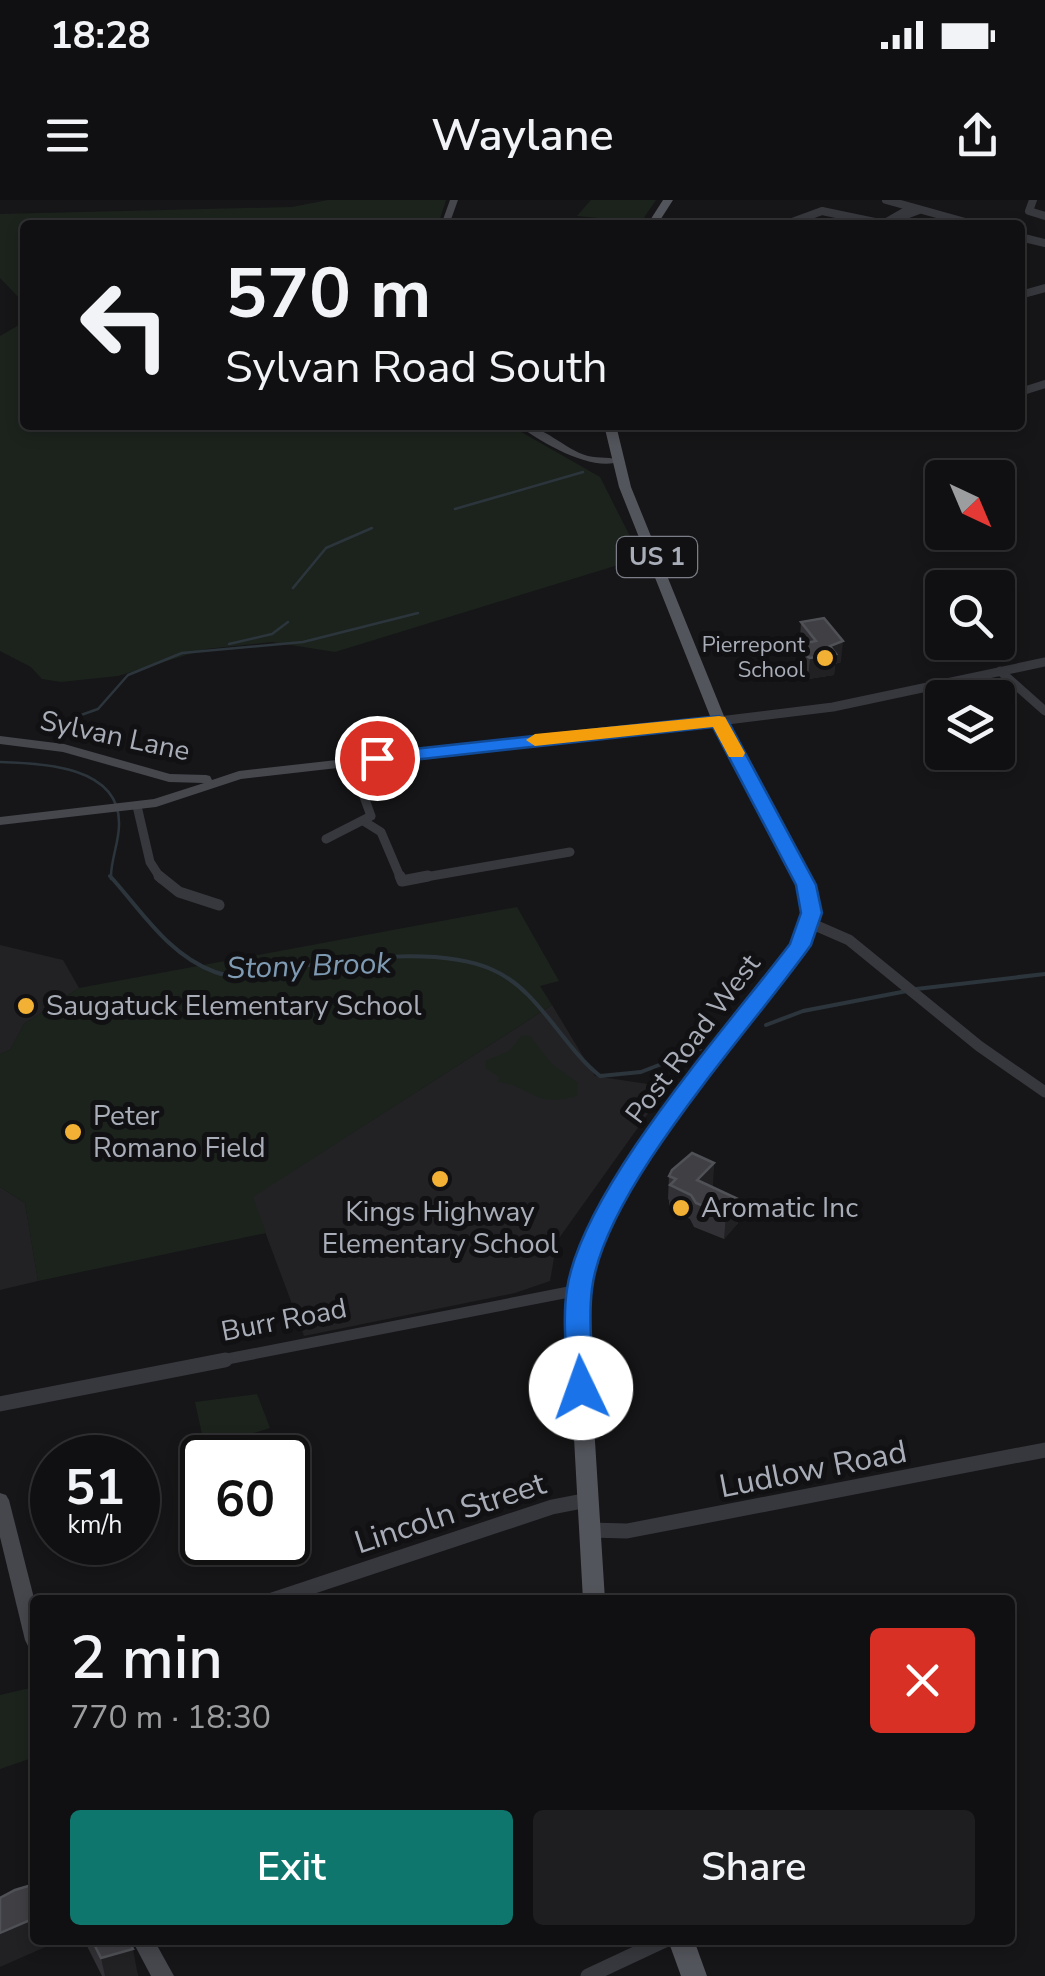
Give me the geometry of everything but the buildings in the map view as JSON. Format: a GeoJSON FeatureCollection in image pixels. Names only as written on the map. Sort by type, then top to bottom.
{"type":"FeatureCollection","features":[{"type":"Feature","properties":{"kind":"main road","name":"US 1"},"geometry":{"type":"LineString","coordinates":[[611,430],[616,460],[719,721],[800,868],[810,904],[810,923]]}},
{"type":"Feature","properties":{"kind":"main road","name":"Post Road West"},"geometry":{"type":"LineString","coordinates":[[594,1595],[579,1290],[591,1242],[612,1200],[784,970],[810,923]]}},
{"type":"Feature","properties":{"kind":"main road"},"geometry":{"type":"LineString","coordinates":[[683,1945],[694,1976]]}},
{"type":"Feature","properties":{"kind":"street"},"geometry":{"type":"LineString","coordinates":[[886,200],[957,220]]}},
{"type":"Feature","properties":{"kind":"street"},"geometry":{"type":"LineString","coordinates":[[1033,200],[1029,211],[1045,216]]}},
{"type":"Feature","properties":{"kind":"street"},"geometry":{"type":"LineString","coordinates":[[894,220],[915,209]]}},
{"type":"Feature","properties":{"kind":"street"},"geometry":{"type":"LineString","coordinates":[[790,220],[800,212],[816,210],[867,220]]}},
{"type":"Feature","properties":{"kind":"street"},"geometry":{"type":"LineString","coordinates":[[1025,391],[1045,384]]}},
{"type":"Feature","properties":{"kind":"street"},"geometry":{"type":"LineString","coordinates":[[1034,388],[1045,393]]}},
{"type":"Feature","properties":{"kind":"street"},"geometry":{"type":"LineString","coordinates":[[532,430],[586,459],[616,460]]}},
{"type":"Feature","properties":{"kind":"street"},"geometry":{"type":"LineString","coordinates":[[0,820],[166,802],[220,778],[833,707],[1045,662]]}},
{"type":"Feature","properties":{"kind":"street"},"geometry":{"type":"LineString","coordinates":[[1000,671],[1045,711]]}},
{"type":"Feature","properties":{"kind":"street","name":"Sylvan Lane"},"geometry":{"type":"LineString","coordinates":[[0,740],[64,748],[168,778],[220,778]]}},
{"type":"Feature","properties":{"kind":"street"},"geometry":{"type":"LineString","coordinates":[[326,839],[366,822],[371,816],[371,806],[351,762]]}},
{"type":"Feature","properties":{"kind":"street"},"geometry":{"type":"LineString","coordinates":[[136,806],[176,792],[178,786],[168,778]]}},
{"type":"Feature","properties":{"kind":"street"},"geometry":{"type":"LineString","coordinates":[[136,806],[147,859],[156,878],[170,890],[219,905]]}},
{"type":"Feature","properties":{"kind":"street"},"geometry":{"type":"LineString","coordinates":[[366,822],[381,832],[402,881],[570,852]]}},
{"type":"Feature","properties":{"kind":"street"},"geometry":{"type":"LineString","coordinates":[[810,923],[841,935],[1045,1092]]}},
{"type":"Feature","properties":{"kind":"street","name":"Burr Road"},"geometry":{"type":"LineString","coordinates":[[0,1404],[579,1290]]}},
{"type":"Feature","properties":{"kind":"street","name":"Ludlow Road"},"geometry":{"type":"LineString","coordinates":[[589,1530],[668,1524],[1045,1450]]}},
{"type":"Feature","properties":{"kind":"street"},"geometry":{"type":"LineString","coordinates":[[0,1500],[30,1620]]}},
{"type":"Feature","properties":{"kind":"street","name":"Lincoln Street"},"geometry":{"type":"LineString","coordinates":[[287,1595],[552,1506],[588,1500]]}},
{"type":"Feature","properties":{"kind":"street"},"geometry":{"type":"LineString","coordinates":[[147,1945],[163,1976]]}},
{"type":"Feature","properties":{"kind":"street"},"geometry":{"type":"LineString","coordinates":[[588,1976],[654,1945]]}},
{"type":"Feature","properties":{"kind":"shaded area"},"geometry":{"type":"Polygon","coordinates":[[[328,200],[446,200],[440,220],[20,220],[20,299],[0,278],[0,214],[292,207],[328,200]]]}},
{"type":"Feature","properties":{"kind":"shaded area"},"geometry":{"type":"Polygon","coordinates":[[[591,200],[656,200],[642,220],[577,216],[591,200]]]}},
{"type":"Feature","properties":{"kind":"shaded area"},"geometry":{"type":"Polygon","coordinates":[[[20,321],[20,430],[518,430],[600,477],[641,558],[335,652],[272,642],[206,649],[118,676],[61,682],[42,679],[31,667],[0,651],[0,336],[20,321]]]}},
{"type":"Feature","properties":{"kind":"shaded area"},"geometry":{"type":"Polygon","coordinates":[[[517,907],[559,981],[540,986],[552,1005],[253,1197],[266,1233],[38,1281],[25,1203],[0,1187],[0,1054],[10,1050],[24,1024],[79,988],[517,907]]]}},
{"type":"Feature","properties":{"kind":"shaded area","name":"Saugatuck Elementary School"},"geometry":{"type":"Polygon","coordinates":[[[0,945],[63,960],[79,988],[24,1024],[10,1050],[0,1054],[0,945]]]}},
{"type":"Feature","properties":{"kind":"shaded area","name":"Kings Highway Elementary School"},"geometry":{"type":"Polygon","coordinates":[[[552,1005],[595,1076],[667,1087],[557,1241],[550,1281],[515,1293],[304,1336],[252,1197],[552,1005]]]}},
{"type":"Feature","properties":{"kind":"shaded area"},"geometry":{"type":"Polygon","coordinates":[[[522,1035],[530,1036],[552,1064],[578,1083],[577,1096],[541,1098],[498,1082],[499,1077],[485,1068],[485,1061],[509,1051],[522,1035]]]}},
{"type":"Feature","properties":{"kind":"shaded area"},"geometry":{"type":"Polygon","coordinates":[[[0,1187],[25,1203],[38,1281],[0,1290],[0,1187]]]}},
{"type":"Feature","properties":{"kind":"shaded area"},"geometry":{"type":"Polygon","coordinates":[[[257,1394],[270,1428],[247,1435],[202,1435],[195,1402],[257,1394]]]}},
{"type":"Feature","properties":{"kind":"shaded area"},"geometry":{"type":"Polygon","coordinates":[[[30,1688],[30,1759],[0,1769],[0,1695],[30,1688]]]}},
{"type":"Feature","properties":{"kind":"waterway"},"geometry":{"type":"LineString","coordinates":[[455,509],[583,472]]}},
{"type":"Feature","properties":{"kind":"waterway"},"geometry":{"type":"LineString","coordinates":[[293,588],[326,548],[372,528]]}},
{"type":"Feature","properties":{"kind":"waterway"},"geometry":{"type":"LineString","coordinates":[[47,727],[98,709],[128,675],[182,653],[303,642],[418,613]]}},
{"type":"Feature","properties":{"kind":"waterway"},"geometry":{"type":"LineString","coordinates":[[229,644],[272,634],[288,622]]}},
{"type":"Feature","properties":{"kind":"waterway","name":"Stony Brook"},"geometry":{"type":"LineString","coordinates":[[0,762],[57,767],[93,779],[107,790],[116,805],[119,825],[111,877]]}},
{"type":"Feature","properties":{"kind":"waterway","name":"Stony Brook"},"geometry":{"type":"LineString","coordinates":[[111,877],[169,943],[198,964],[224,975],[365,958],[447,958],[493,970],[509,979],[537,1004],[600,1076],[641,1072],[700,1049]]}},
{"type":"Feature","properties":{"kind":"waterway","name":"Stony Brook"},"geometry":{"type":"LineString","coordinates":[[916,989],[1045,974]]}},
{"type":"Feature","properties":{"kind":"waterway","name":"Stony Brook"},"geometry":{"type":"LineString","coordinates":[[766,1025],[803,1011],[907,991]]}},
{"type":"Feature","properties":{"kind":"slow traffic"},"geometry":{"type":"LineString","coordinates":[[535,740],[719,721],[736,753]]}},
{"type":"Feature","properties":{"kind":"place","name":"Pierrepont School"},"geometry":{"type":"Point","coordinates":[825,658]}},
{"type":"Feature","properties":{"kind":"place","name":"Saugatuck Elementary School"},"geometry":{"type":"Point","coordinates":[26,1006]}},
{"type":"Feature","properties":{"kind":"place","name":"Peter Romano Field"},"geometry":{"type":"Point","coordinates":[73,1132]}},
{"type":"Feature","properties":{"kind":"place","name":"Kings Highway Elementary School"},"geometry":{"type":"Point","coordinates":[440,1179]}},
{"type":"Feature","properties":{"kind":"place","name":"Aromatic Inc"},"geometry":{"type":"Point","coordinates":[681,1208]}},
{"type":"Feature","properties":{"kind":"route"},"geometry":{"type":"LineString","coordinates":[[377,758],[719,721],[806,885],[812,913],[800,945],[636,1165],[594,1235],[579,1290],[581,1388]]}}]}
